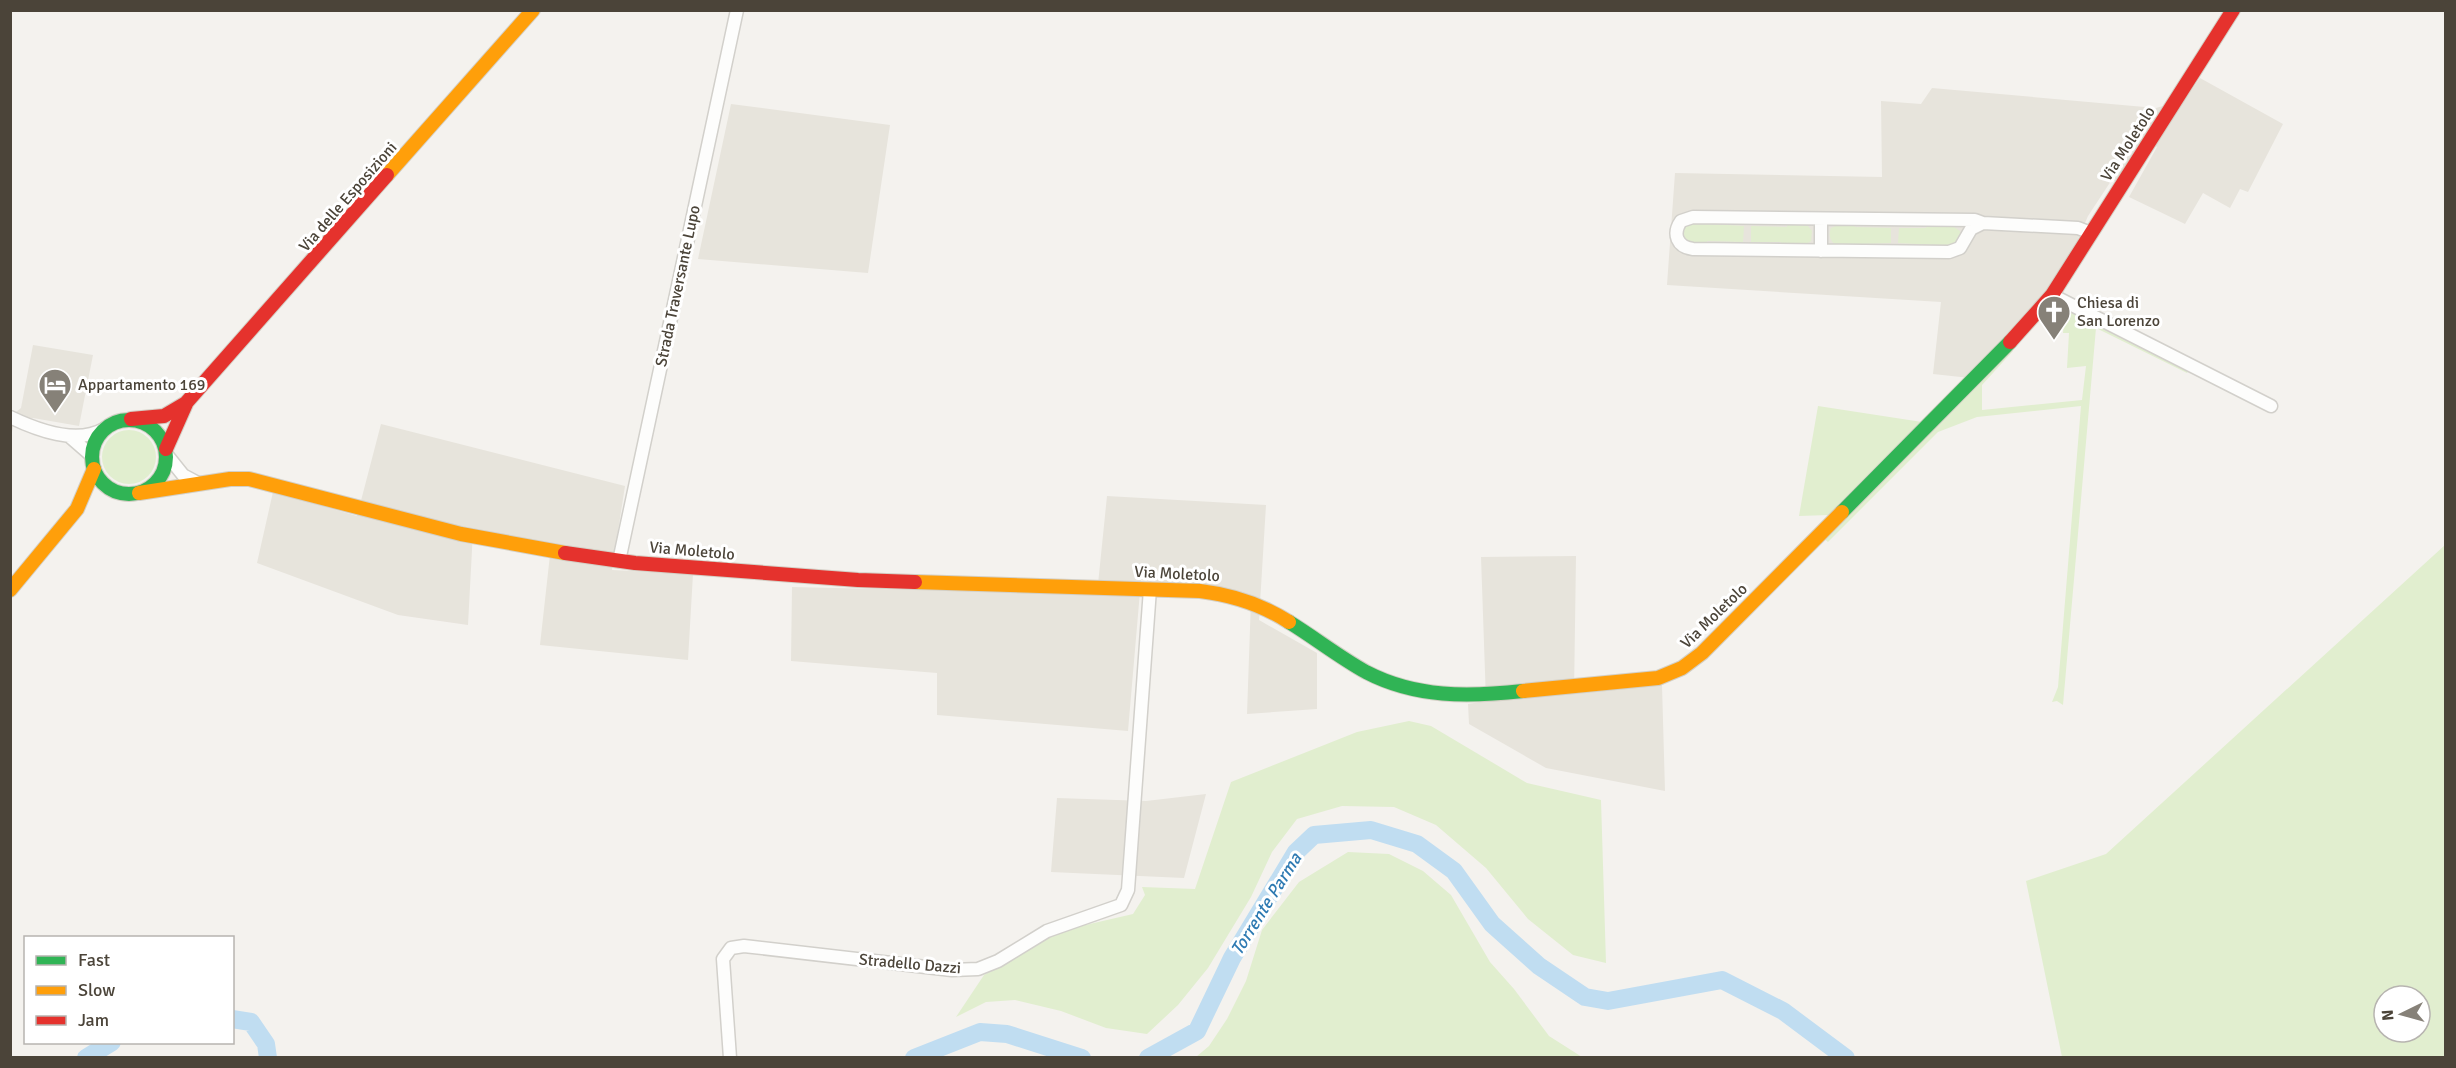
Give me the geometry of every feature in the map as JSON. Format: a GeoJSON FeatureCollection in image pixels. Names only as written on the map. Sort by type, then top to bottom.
{"type":"FeatureCollection","features":[{"type":"Feature","properties":{"kind":"street","name":"Via delle Esposizioni"},"geometry":{"type":"LineString","coordinates":[[131,419],[161,417],[186,404],[533,10]]}},
{"type":"Feature","properties":{"kind":"street","name":"Strada Traversante Lupo"},"geometry":{"type":"LineString","coordinates":[[619,561],[737,10]]}},
{"type":"Feature","properties":{"kind":"street","name":"Via Moletolo"},"geometry":{"type":"LineString","coordinates":[[77,509],[98,497],[133,494],[230,478],[249,479],[454,532],[619,561],[869,580],[1215,591],[1246,598],[1289,620],[1369,672],[1389,682],[1420,692],[1441,695],[1482,694],[1664,676],[1682,668],[1702,653],[2021,332],[2052,294],[2233,10]]}},
{"type":"Feature","properties":{"kind":"street"},"geometry":{"type":"LineString","coordinates":[[1983,223],[1971,229],[1960,248],[1952,252],[1689,249],[1681,245],[1676,233],[1681,221],[1689,218],[1975,220],[1983,223],[2078,228],[2091,233]]}},
{"type":"Feature","properties":{"kind":"street"},"geometry":{"type":"LineString","coordinates":[[1821,219],[1821,250]]}},
{"type":"Feature","properties":{"kind":"street"},"geometry":{"type":"LineString","coordinates":[[1950,220],[1963,226],[1966,239]]}},
{"type":"Feature","properties":{"kind":"street"},"geometry":{"type":"LineString","coordinates":[[2052,294],[2271,406]]}},
{"type":"Feature","properties":{"kind":"street","name":"Via delle Esposizioni"},"geometry":{"type":"LineString","coordinates":[[169,451],[186,404]]}},
{"type":"Feature","properties":{"kind":"street"},"geometry":{"type":"LineString","coordinates":[[10,417],[25,424],[68,436],[91,435],[119,420],[131,419],[143,422],[154,428],[183,475],[198,483]]}},
{"type":"Feature","properties":{"kind":"street"},"geometry":{"type":"LineString","coordinates":[[10,590],[77,509],[96,439],[104,429]]}},
{"type":"Feature","properties":{"kind":"street"},"geometry":{"type":"LineString","coordinates":[[68,436],[90,463],[100,480],[109,488],[133,494],[151,488],[160,479],[169,451]]}},
{"type":"Feature","properties":{"kind":"street","name":"Stradello Dazzi"},"geometry":{"type":"LineString","coordinates":[[730,1058],[723,959],[731,948],[744,946],[952,970],[978,969],[998,961],[1047,931],[1121,905],[1128,890],[1150,589]]}},
{"type":"Feature","properties":{"kind":"shaded area"},"geometry":{"type":"Polygon","coordinates":[[[2200,78],[2283,124],[2248,192],[2240,189],[2230,208],[2203,193],[2185,224],[2129,197],[2157,147],[2154,144],[2200,78]]]}},
{"type":"Feature","properties":{"kind":"shaded area"},"geometry":{"type":"Polygon","coordinates":[[[1932,88],[2156,108],[2166,105],[2121,181],[2111,181],[2088,216],[2078,239],[2080,244],[2062,273],[1970,378],[1933,374],[1941,302],[1667,285],[1675,173],[1882,177],[1881,101],[1921,104],[1932,88]]]}},
{"type":"Feature","properties":{"kind":"shaded area"},"geometry":{"type":"Polygon","coordinates":[[[731,104],[890,125],[868,273],[698,259],[731,104]]]}},
{"type":"Feature","properties":{"kind":"shaded area"},"geometry":{"type":"Polygon","coordinates":[[[33,345],[93,355],[79,426],[33,418],[13,426],[11,438],[11,416],[21,408],[33,345]]]}},
{"type":"Feature","properties":{"kind":"shaded area"},"geometry":{"type":"Polygon","coordinates":[[[381,424],[625,486],[612,570],[693,574],[688,660],[540,645],[551,546],[473,531],[468,625],[398,615],[257,563],[273,492],[357,516],[381,424]]]}},
{"type":"Feature","properties":{"kind":"shaded area"},"geometry":{"type":"Polygon","coordinates":[[[1107,496],[1266,505],[1259,620],[1317,653],[1317,709],[1247,714],[1251,600],[1234,590],[1141,580],[1128,731],[937,715],[937,673],[791,661],[792,587],[1097,594],[1107,496]]]}},
{"type":"Feature","properties":{"kind":"shaded area"},"geometry":{"type":"Polygon","coordinates":[[[1576,556],[1574,694],[1662,685],[1665,791],[1546,768],[1469,724],[1468,704],[1486,701],[1481,557],[1576,556]]]}},
{"type":"Feature","properties":{"kind":"shaded area"},"geometry":{"type":"Polygon","coordinates":[[[1206,794],[1184,878],[1051,872],[1057,798],[1146,801],[1206,794]]]}},
{"type":"Feature","properties":{"kind":"green space"},"geometry":{"type":"Polygon","coordinates":[[[1691,223],[1744,226],[1743,242],[1707,241],[1707,244],[1685,241],[1681,231],[1684,225],[1691,223]]]}},
{"type":"Feature","properties":{"kind":"green space"},"geometry":{"type":"Polygon","coordinates":[[[1787,224],[1808,226],[1812,231],[1811,241],[1805,245],[1751,242],[1751,226],[1787,227],[1787,224]]]}},
{"type":"Feature","properties":{"kind":"green space"},"geometry":{"type":"Polygon","coordinates":[[[1840,224],[1855,224],[1855,227],[1891,228],[1891,243],[1837,245],[1831,240],[1830,233],[1831,228],[1840,224]]]}},
{"type":"Feature","properties":{"kind":"green space"},"geometry":{"type":"Polygon","coordinates":[[[1927,225],[1951,225],[1960,231],[1961,238],[1954,246],[1898,243],[1899,228],[1926,228],[1927,225]]]}},
{"type":"Feature","properties":{"kind":"green space"},"geometry":{"type":"Polygon","coordinates":[[[2060,303],[2190,368],[2187,373],[2096,328],[2063,705],[2057,701],[2052,702],[2058,687],[2081,406],[1977,417],[1938,432],[1828,542],[1822,537],[2010,349],[2013,351],[1982,385],[1982,410],[2082,400],[2086,366],[2067,368],[2069,333],[2063,333],[2064,319],[2059,319],[2060,303]]]}},
{"type":"Feature","properties":{"kind":"green space"},"geometry":{"type":"Polygon","coordinates":[[[1818,406],[1922,422],[1829,515],[1799,516],[1818,406]]]}},
{"type":"Feature","properties":{"kind":"green space"},"geometry":{"type":"Polygon","coordinates":[[[129,430],[139,432],[148,438],[154,447],[156,457],[154,467],[148,476],[139,482],[129,484],[119,482],[110,476],[104,467],[102,457],[104,447],[110,438],[119,432],[129,430]]]}},
{"type":"Feature","properties":{"kind":"green space"},"geometry":{"type":"Polygon","coordinates":[[[2445,545],[2445,1057],[2062,1057],[2026,881],[2106,854],[2445,545]]]}},
{"type":"Feature","properties":{"kind":"green space"},"geometry":{"type":"Polygon","coordinates":[[[1409,721],[1431,726],[1527,783],[1601,800],[1606,963],[1573,955],[1528,919],[1486,868],[1436,825],[1394,807],[1342,806],[1297,819],[1272,852],[1251,897],[1208,968],[1178,1005],[1147,1034],[1106,1028],[1061,1011],[1015,1000],[986,1002],[956,1017],[984,975],[1055,932],[1133,914],[1145,895],[1142,887],[1195,889],[1231,782],[1357,732],[1409,721]]]}},
{"type":"Feature","properties":{"kind":"green space"},"geometry":{"type":"Polygon","coordinates":[[[1348,852],[1389,854],[1423,871],[1451,895],[1490,962],[1514,989],[1549,1036],[1582,1057],[1196,1057],[1209,1046],[1227,1019],[1246,981],[1262,930],[1299,882],[1348,852]]]}},
{"type":"Feature","properties":{"kind":"waterway","name":"Torrente Parma"},"geometry":{"type":"LineString","coordinates":[[1148,1058],[1197,1031],[1232,958],[1296,852],[1314,835],[1371,830],[1417,844],[1454,871],[1492,924],[1539,966],[1585,997],[1608,1001],[1722,980],[1783,1011],[1846,1058]]}},
{"type":"Feature","properties":{"kind":"waterway","name":"Torrente Parma"},"geometry":{"type":"LineString","coordinates":[[234,1019],[251,1022],[266,1044],[268,1058]]}},
{"type":"Feature","properties":{"kind":"waterway","name":"Torrente Parma"},"geometry":{"type":"LineString","coordinates":[[914,1058],[980,1032],[1007,1034],[1082,1058]]}},
{"type":"Feature","properties":{"kind":"waterway","name":"Torrente Parma"},"geometry":{"type":"LineString","coordinates":[[86,1058],[109,1044]]}},
{"type":"Feature","properties":{"kind":"traffic: fast"},"geometry":{"type":"LineString","coordinates":[[1842,512],[2010,342]]}},
{"type":"Feature","properties":{"kind":"traffic: fast"},"geometry":{"type":"LineString","coordinates":[[122,420],[136,420],[150,426],[160,436],[166,450],[166,457],[164,471],[150,488],[136,494],[122,494],[108,488],[98,478],[92,464],[92,450],[98,436],[108,426],[122,420]]}},
{"type":"Feature","properties":{"kind":"traffic: fast"},"geometry":{"type":"LineString","coordinates":[[1289,622],[1366,672],[1404,687],[1443,694],[1523,691]]}},
{"type":"Feature","properties":{"kind":"traffic: slow"},"geometry":{"type":"LineString","coordinates":[[387,175],[533,10]]}},
{"type":"Feature","properties":{"kind":"traffic: slow"},"geometry":{"type":"LineString","coordinates":[[10,590],[77,509],[94,469]]}},
{"type":"Feature","properties":{"kind":"traffic: slow"},"geometry":{"type":"LineString","coordinates":[[139,493],[230,479],[249,479],[461,534],[565,553]]}},
{"type":"Feature","properties":{"kind":"traffic: slow"},"geometry":{"type":"LineString","coordinates":[[1523,691],[1658,678],[1682,668],[1702,653],[1842,512]]}},
{"type":"Feature","properties":{"kind":"traffic: slow"},"geometry":{"type":"LineString","coordinates":[[915,582],[1200,591],[1246,601],[1289,622]]}},
{"type":"Feature","properties":{"kind":"traffic: jam"},"geometry":{"type":"LineString","coordinates":[[2010,342],[2052,295],[2233,10]]}},
{"type":"Feature","properties":{"kind":"traffic: jam"},"geometry":{"type":"LineString","coordinates":[[131,419],[164,416],[186,403],[387,175]]}},
{"type":"Feature","properties":{"kind":"traffic: jam"},"geometry":{"type":"LineString","coordinates":[[166,449],[186,404]]}},
{"type":"Feature","properties":{"kind":"traffic: jam"},"geometry":{"type":"LineString","coordinates":[[565,553],[635,563],[858,580],[915,582]]}},
{"type":"Feature","properties":{"kind":"place","name":"Chiesa di San Lorenzo"},"geometry":{"type":"Point","coordinates":[2054,341]}},
{"type":"Feature","properties":{"kind":"place","name":"Appartamento 169"},"geometry":{"type":"Point","coordinates":[55,414]}}]}
